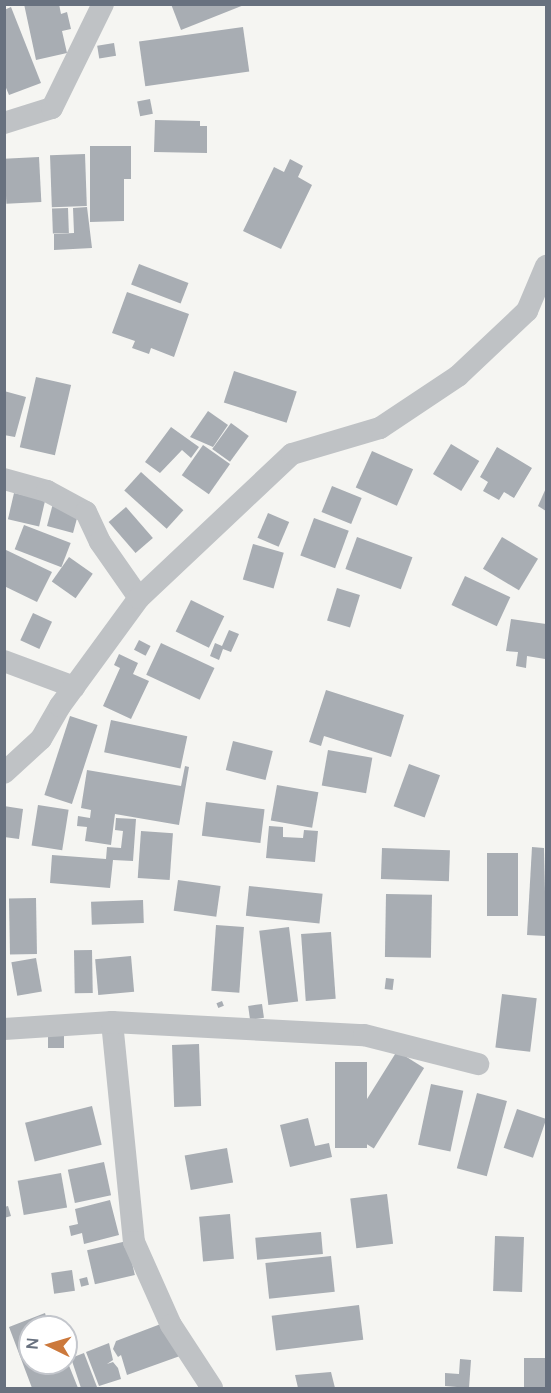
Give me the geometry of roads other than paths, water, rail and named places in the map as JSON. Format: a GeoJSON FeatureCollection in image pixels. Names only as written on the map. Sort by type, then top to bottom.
{"type":"FeatureCollection","features":[{"type":"Feature","properties":{"kind":"street"},"geometry":{"type":"LineString","coordinates":[[4,123],[52,108],[103,4]]}},
{"type":"Feature","properties":{"kind":"street"},"geometry":{"type":"LineString","coordinates":[[4,773],[41,739],[74,687],[140,598],[292,454],[380,428],[458,376],[527,311],[545,273]]}},
{"type":"Feature","properties":{"kind":"street"},"geometry":{"type":"LineString","coordinates":[[4,479],[47,491],[86,512],[100,542],[140,598]]}},
{"type":"Feature","properties":{"kind":"street"},"geometry":{"type":"LineString","coordinates":[[4,661],[74,687]]}},
{"type":"Feature","properties":{"kind":"street"},"geometry":{"type":"LineString","coordinates":[[4,1029],[112,1022],[364,1035],[478,1064]]}},
{"type":"Feature","properties":{"kind":"street"},"geometry":{"type":"LineString","coordinates":[[112,1022],[134,1242],[171,1325],[212,1389]]}}]}
